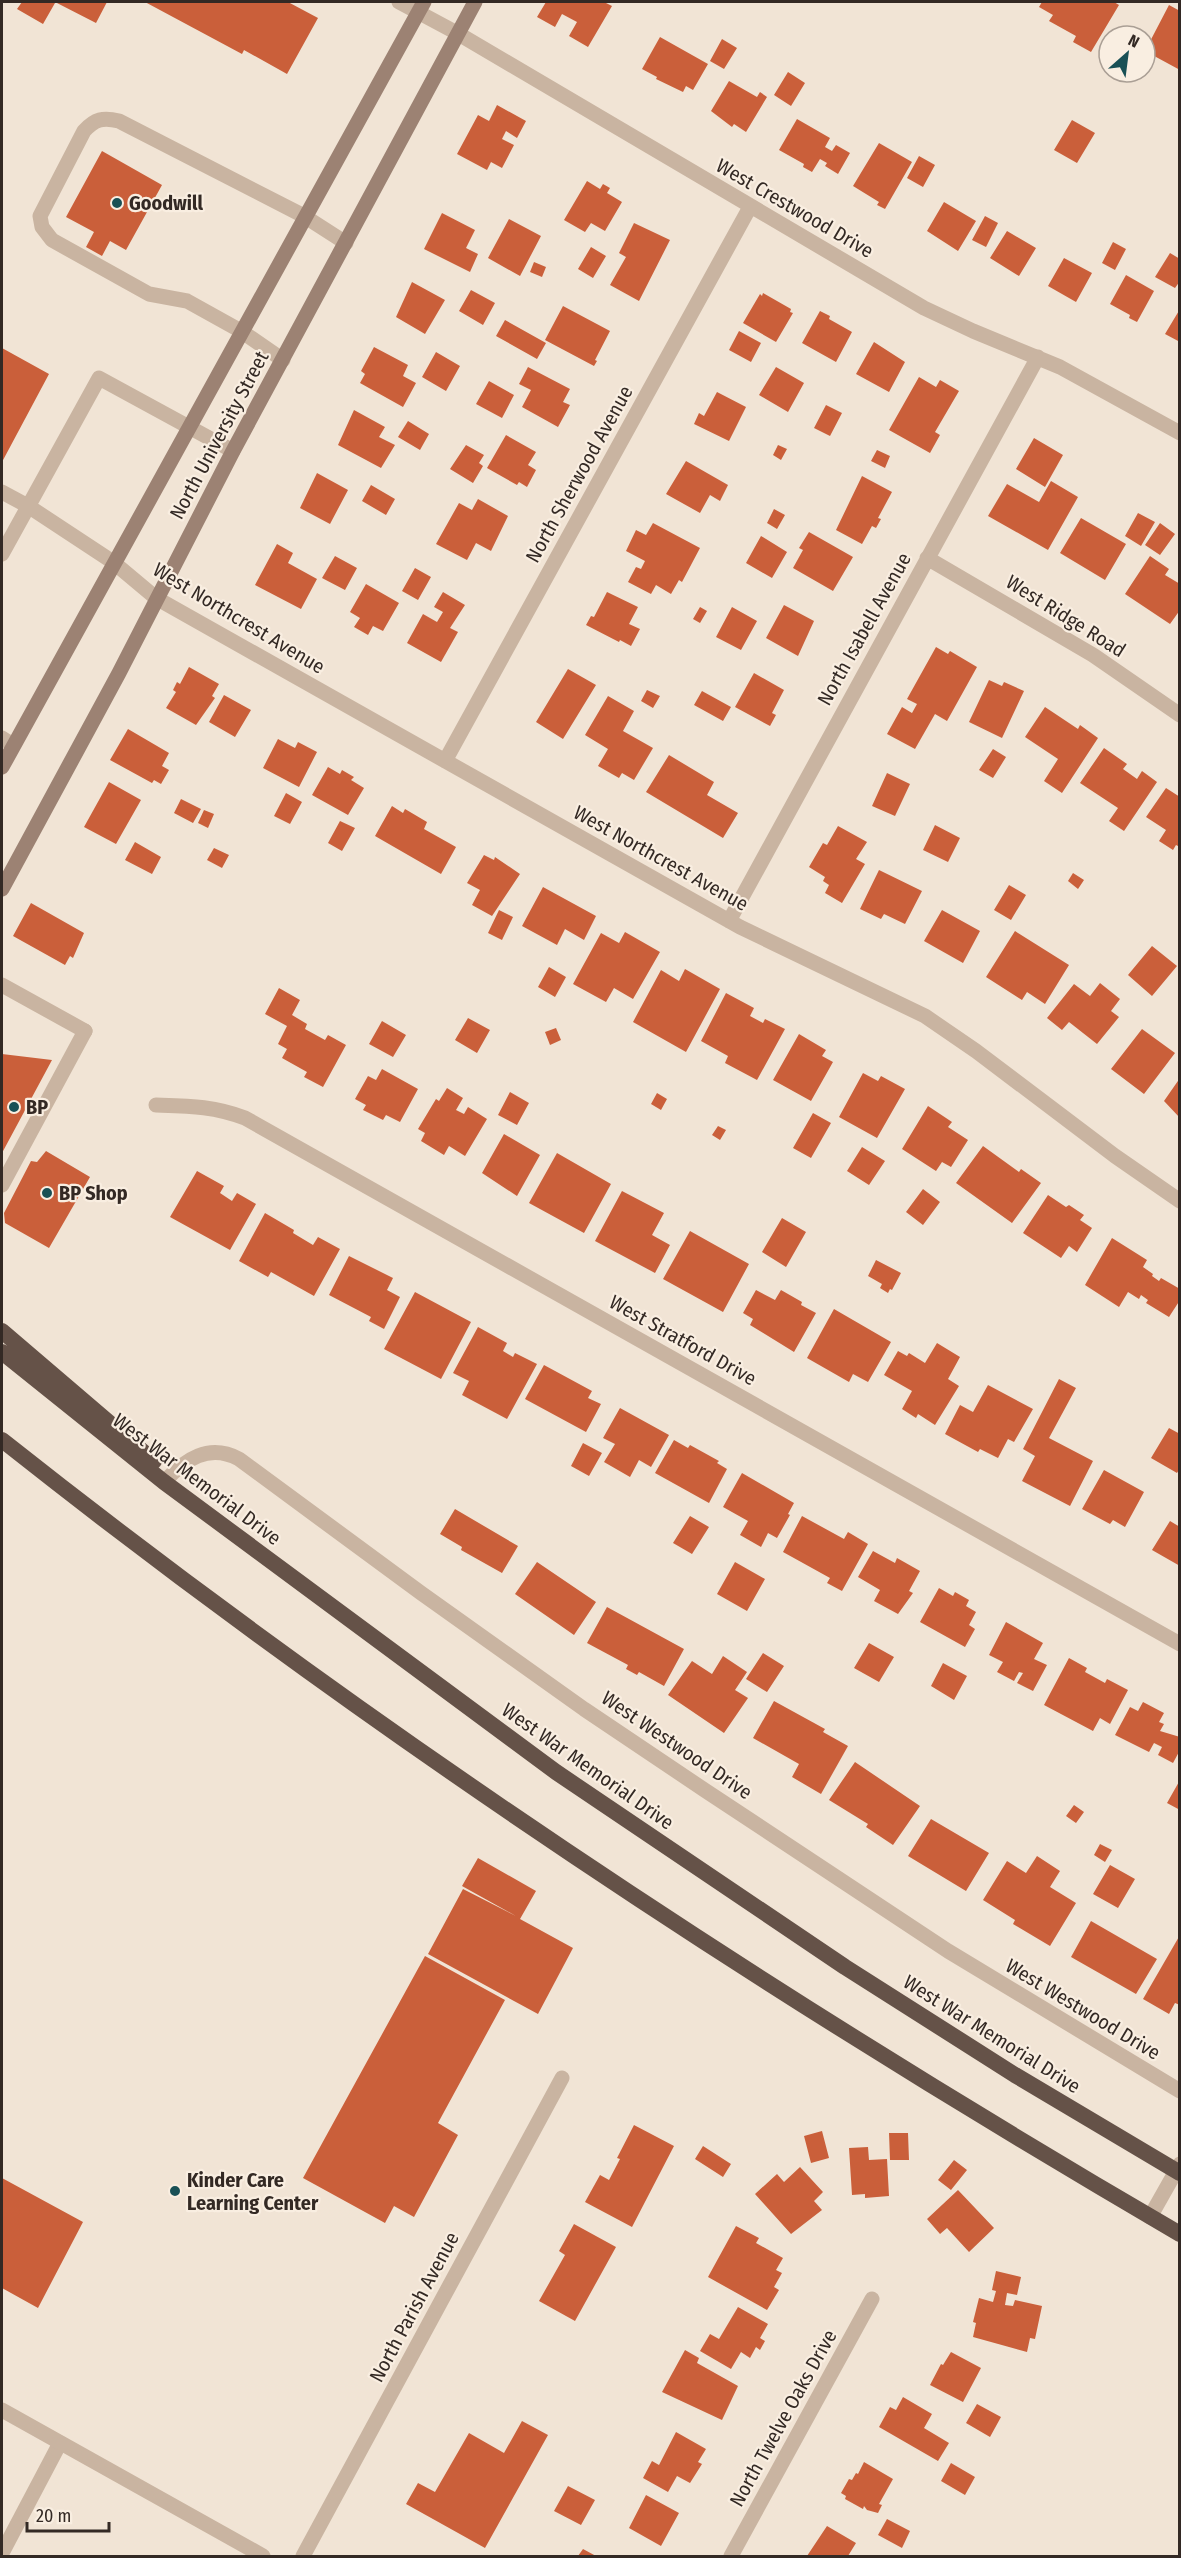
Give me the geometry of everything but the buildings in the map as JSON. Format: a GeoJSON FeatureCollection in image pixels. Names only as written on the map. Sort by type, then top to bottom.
{"type":"FeatureCollection","features":[{"type":"Feature","properties":{"kind":"highway"},"geometry":{"type":"LineString","coordinates":[[2,1331],[167,1478]]}},
{"type":"Feature","properties":{"kind":"highway","name":"West War Memorial Drive"},"geometry":{"type":"LineString","coordinates":[[2,1352],[328,1604],[556,1772],[777,1923],[1008,2070],[1178,2169]]}},
{"type":"Feature","properties":{"kind":"highway"},"geometry":{"type":"LineString","coordinates":[[2,1440],[145,1552],[250,1630],[564,1849],[871,2048],[1179,2234]]}},
{"type":"Feature","properties":{"kind":"main road","name":"North University Street"},"geometry":{"type":"LineString","coordinates":[[2,889],[119,673],[233,451],[475,2]]}},
{"type":"Feature","properties":{"kind":"main road","name":"North University Street"},"geometry":{"type":"LineString","coordinates":[[2,767],[7,742],[113,562],[421,7]]}},
{"type":"Feature","properties":{"kind":"street","name":"West Crestwood Drive"},"geometry":{"type":"LineString","coordinates":[[399,2],[421,7],[457,33],[924,308],[1038,357],[1179,433]]}},
{"type":"Feature","properties":{"kind":"street"},"geometry":{"type":"LineString","coordinates":[[283,360],[241,332],[187,301],[149,294],[52,240],[42,227],[40,216],[84,131],[94,121],[107,118],[119,121],[304,216],[346,243]]}},
{"type":"Feature","properties":{"kind":"street","name":"North Sherwood Avenue"},"geometry":{"type":"LineString","coordinates":[[445,761],[750,207]]}},
{"type":"Feature","properties":{"kind":"street","name":"North Isabell Avenue"},"geometry":{"type":"LineString","coordinates":[[729,921],[1038,357]]}},
{"type":"Feature","properties":{"kind":"street"},"geometry":{"type":"LineString","coordinates":[[2,554],[99,378],[233,451]]}},
{"type":"Feature","properties":{"kind":"street","name":"West Northcrest Avenue"},"geometry":{"type":"LineString","coordinates":[[2,492],[28,506],[113,562],[156,598],[729,921],[772,944],[926,1016],[1114,1156],[1179,1201]]}},
{"type":"Feature","properties":{"kind":"street","name":"West Ridge Road"},"geometry":{"type":"LineString","coordinates":[[927,558],[1093,655],[1179,715]]}},
{"type":"Feature","properties":{"kind":"street"},"geometry":{"type":"LineString","coordinates":[[2,985],[85,1031],[2,1185]]}},
{"type":"Feature","properties":{"kind":"street","name":"West Stratford Drive"},"geometry":{"type":"LineString","coordinates":[[156,1104],[205,1106],[222,1109],[245,1118],[1179,1644]]}},
{"type":"Feature","properties":{"kind":"street","name":"West Westwood Drive"},"geometry":{"type":"LineString","coordinates":[[167,1478],[201,1453],[222,1452],[239,1459],[422,1593],[706,1791],[948,1951],[1179,2091]]}},
{"type":"Feature","properties":{"kind":"street","name":"North Parish Avenue"},"geometry":{"type":"LineString","coordinates":[[303,2556],[562,2078]]}},
{"type":"Feature","properties":{"kind":"street"},"geometry":{"type":"LineString","coordinates":[[1150,2217],[1178,2169]]}},
{"type":"Feature","properties":{"kind":"street","name":"North Twelve Oaks Drive"},"geometry":{"type":"LineString","coordinates":[[730,2556],[872,2299]]}},
{"type":"Feature","properties":{"kind":"street"},"geometry":{"type":"LineString","coordinates":[[2,2410],[263,2556]]}},
{"type":"Feature","properties":{"kind":"street"},"geometry":{"type":"LineString","coordinates":[[2,2553],[60,2443]]}},
{"type":"Feature","properties":{"kind":"place","name":"Goodwill"},"geometry":{"type":"Point","coordinates":[117,203]}},
{"type":"Feature","properties":{"kind":"place","name":"BP"},"geometry":{"type":"Point","coordinates":[14,1107]}},
{"type":"Feature","properties":{"kind":"place","name":"BP Shop"},"geometry":{"type":"Point","coordinates":[47,1193]}},
{"type":"Feature","properties":{"kind":"place","name":"Kinder Care Learning Center"},"geometry":{"type":"Point","coordinates":[175,2191]}}]}
